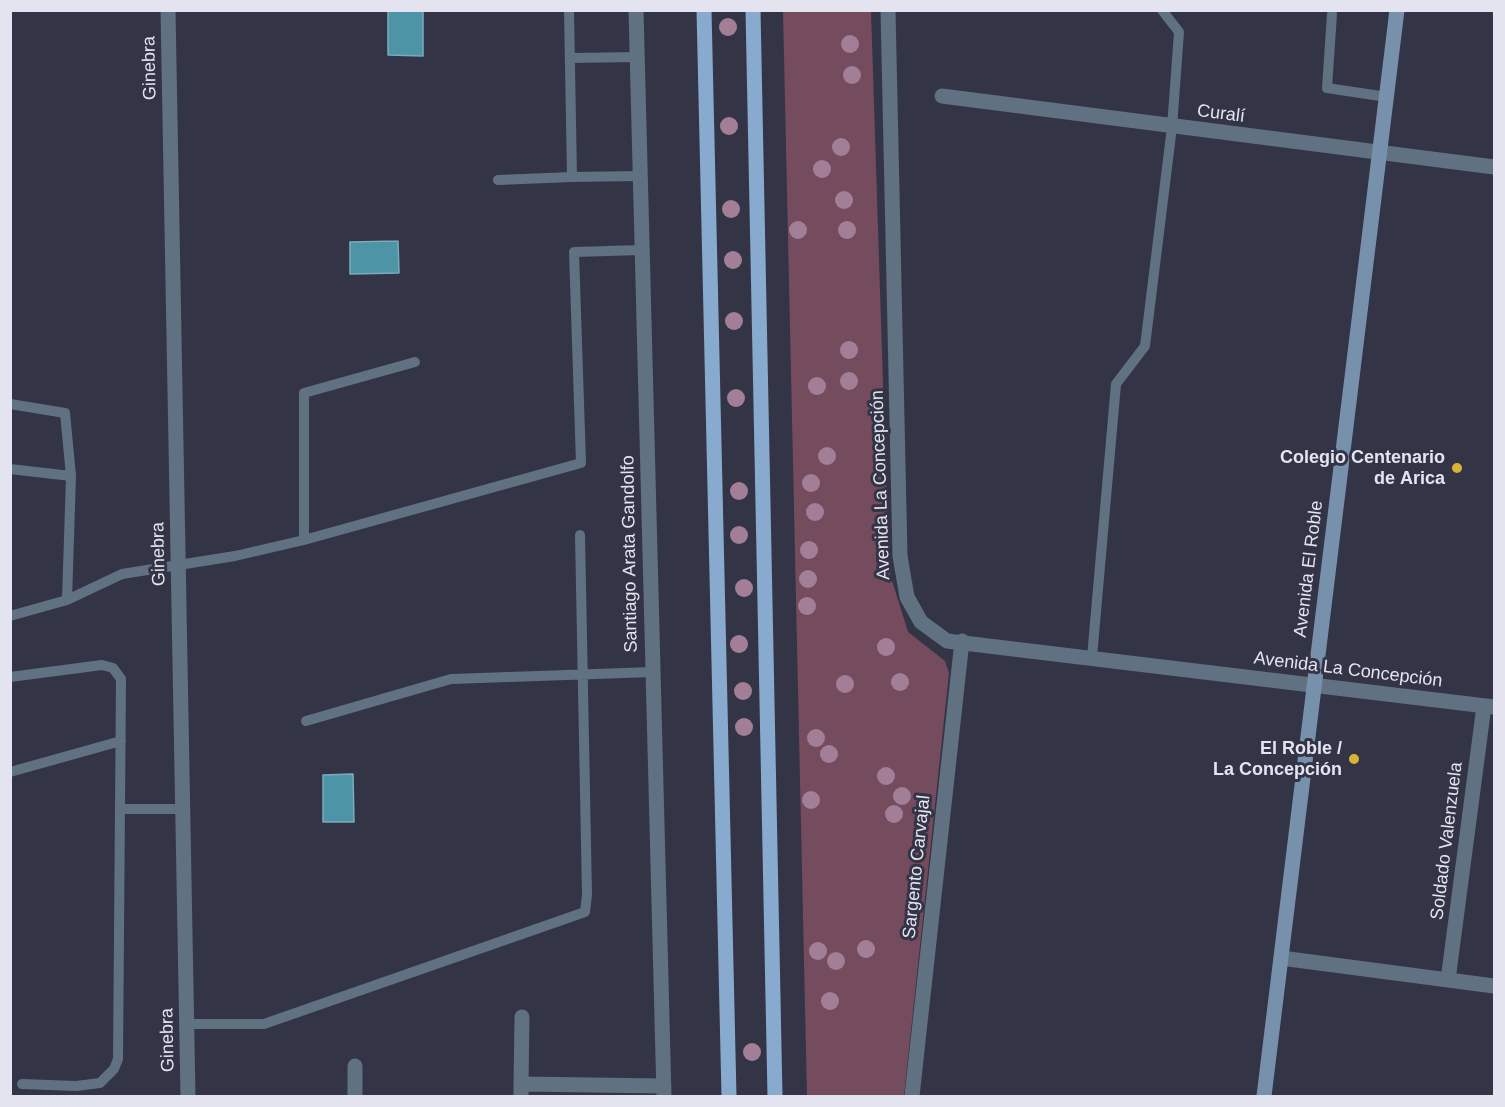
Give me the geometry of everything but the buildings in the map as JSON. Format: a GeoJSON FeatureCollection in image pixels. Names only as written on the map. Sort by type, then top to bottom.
{"type":"FeatureCollection","features":[{"type":"Feature","properties":{"kind":"main road"},"geometry":{"type":"LineString","coordinates":[[704,10],[729,1096]]}},
{"type":"Feature","properties":{"kind":"main road"},"geometry":{"type":"LineString","coordinates":[[753,10],[775,1096]]}},
{"type":"Feature","properties":{"kind":"street","name":"Ginebra"},"geometry":{"type":"LineString","coordinates":[[168,10],[188,1096]]}},
{"type":"Feature","properties":{"kind":"street","name":"Santiago Arata Gandolfo"},"geometry":{"type":"LineString","coordinates":[[636,10],[664,1091]]}},
{"type":"Feature","properties":{"kind":"street","name":"Avenida La Concepción"},"geometry":{"type":"LineString","coordinates":[[888,10],[900,556],[907,597],[921,622],[947,641],[962,641],[1489,707]]}},
{"type":"Feature","properties":{"kind":"street","name":"Avenida El Roble"},"geometry":{"type":"LineString","coordinates":[[1264,1096],[1397,10]]}},
{"type":"Feature","properties":{"kind":"street","name":"Curalí"},"geometry":{"type":"LineString","coordinates":[[942,96],[1494,167]]}},
{"type":"Feature","properties":{"kind":"street","name":"Sargento Carvajal"},"geometry":{"type":"LineString","coordinates":[[912,1096],[962,641]]}},
{"type":"Feature","properties":{"kind":"street","name":"Soldado Valenzuela"},"geometry":{"type":"LineString","coordinates":[[1448,980],[1489,707]]}},
{"type":"Feature","properties":{"kind":"street"},"geometry":{"type":"LineString","coordinates":[[1281,958],[1494,986]]}},
{"type":"Feature","properties":{"kind":"street"},"geometry":{"type":"LineString","coordinates":[[522,1017],[521,1090],[664,1091]]}},
{"type":"Feature","properties":{"kind":"street"},"geometry":{"type":"LineString","coordinates":[[355,1066],[355,1096]]}},
{"type":"Feature","properties":{"kind":"lane"},"geometry":{"type":"LineString","coordinates":[[569,10],[572,177]]}},
{"type":"Feature","properties":{"kind":"lane"},"geometry":{"type":"LineString","coordinates":[[1092,657],[1116,384],[1145,346],[1172,127],[1179,32],[1162,10]]}},
{"type":"Feature","properties":{"kind":"lane"},"geometry":{"type":"LineString","coordinates":[[1332,14],[1327,88],[1386,97]]}},
{"type":"Feature","properties":{"kind":"lane"},"geometry":{"type":"LineString","coordinates":[[570,58],[637,57]]}},
{"type":"Feature","properties":{"kind":"lane"},"geometry":{"type":"LineString","coordinates":[[498,180],[640,176]]}},
{"type":"Feature","properties":{"kind":"lane"},"geometry":{"type":"LineString","coordinates":[[10,616],[67,600],[122,574],[178,566],[304,540],[581,463],[574,252],[642,250]]}},
{"type":"Feature","properties":{"kind":"lane"},"geometry":{"type":"LineString","coordinates":[[304,540],[304,393],[415,362]]}},
{"type":"Feature","properties":{"kind":"lane"},"geometry":{"type":"LineString","coordinates":[[10,404],[65,413],[71,476],[67,600]]}},
{"type":"Feature","properties":{"kind":"lane"},"geometry":{"type":"LineString","coordinates":[[10,469],[71,476]]}},
{"type":"Feature","properties":{"kind":"lane"},"geometry":{"type":"LineString","coordinates":[[187,1024],[264,1024],[585,912],[587,895],[580,535]]}},
{"type":"Feature","properties":{"kind":"lane"},"geometry":{"type":"LineString","coordinates":[[10,677],[102,665],[113,668],[121,679],[122,809],[118,1059],[114,1069],[100,1083],[76,1086],[22,1084]]}},
{"type":"Feature","properties":{"kind":"lane"},"geometry":{"type":"LineString","coordinates":[[306,721],[451,679],[652,672]]}},
{"type":"Feature","properties":{"kind":"lane"},"geometry":{"type":"LineString","coordinates":[[10,772],[121,741]]}},
{"type":"Feature","properties":{"kind":"lane"},"geometry":{"type":"LineString","coordinates":[[122,809],[183,809]]}},
{"type":"Feature","properties":{"kind":"shaded area"},"geometry":{"type":"Polygon","coordinates":[[[783,11],[871,11],[889,571],[908,632],[945,661],[949,673],[904,1096],[807,1096],[783,11]]]}},
{"type":"Feature","properties":{"kind":"water"},"geometry":{"type":"Polygon","coordinates":[[[388,11],[423,11],[423,56],[388,55],[388,11]]]}},
{"type":"Feature","properties":{"kind":"water"},"geometry":{"type":"Polygon","coordinates":[[[398,241],[399,273],[350,274],[350,242],[398,241]]]}},
{"type":"Feature","properties":{"kind":"water"},"geometry":{"type":"Polygon","coordinates":[[[353,774],[354,822],[323,822],[323,775],[353,774]]]}},
{"type":"Feature","properties":{"kind":"place","name":"Colegio Centenario de Arica"},"geometry":{"type":"Point","coordinates":[1457,468]}},
{"type":"Feature","properties":{"kind":"place","name":"El Roble / La Concepción"},"geometry":{"type":"Point","coordinates":[1354,759]}}]}
